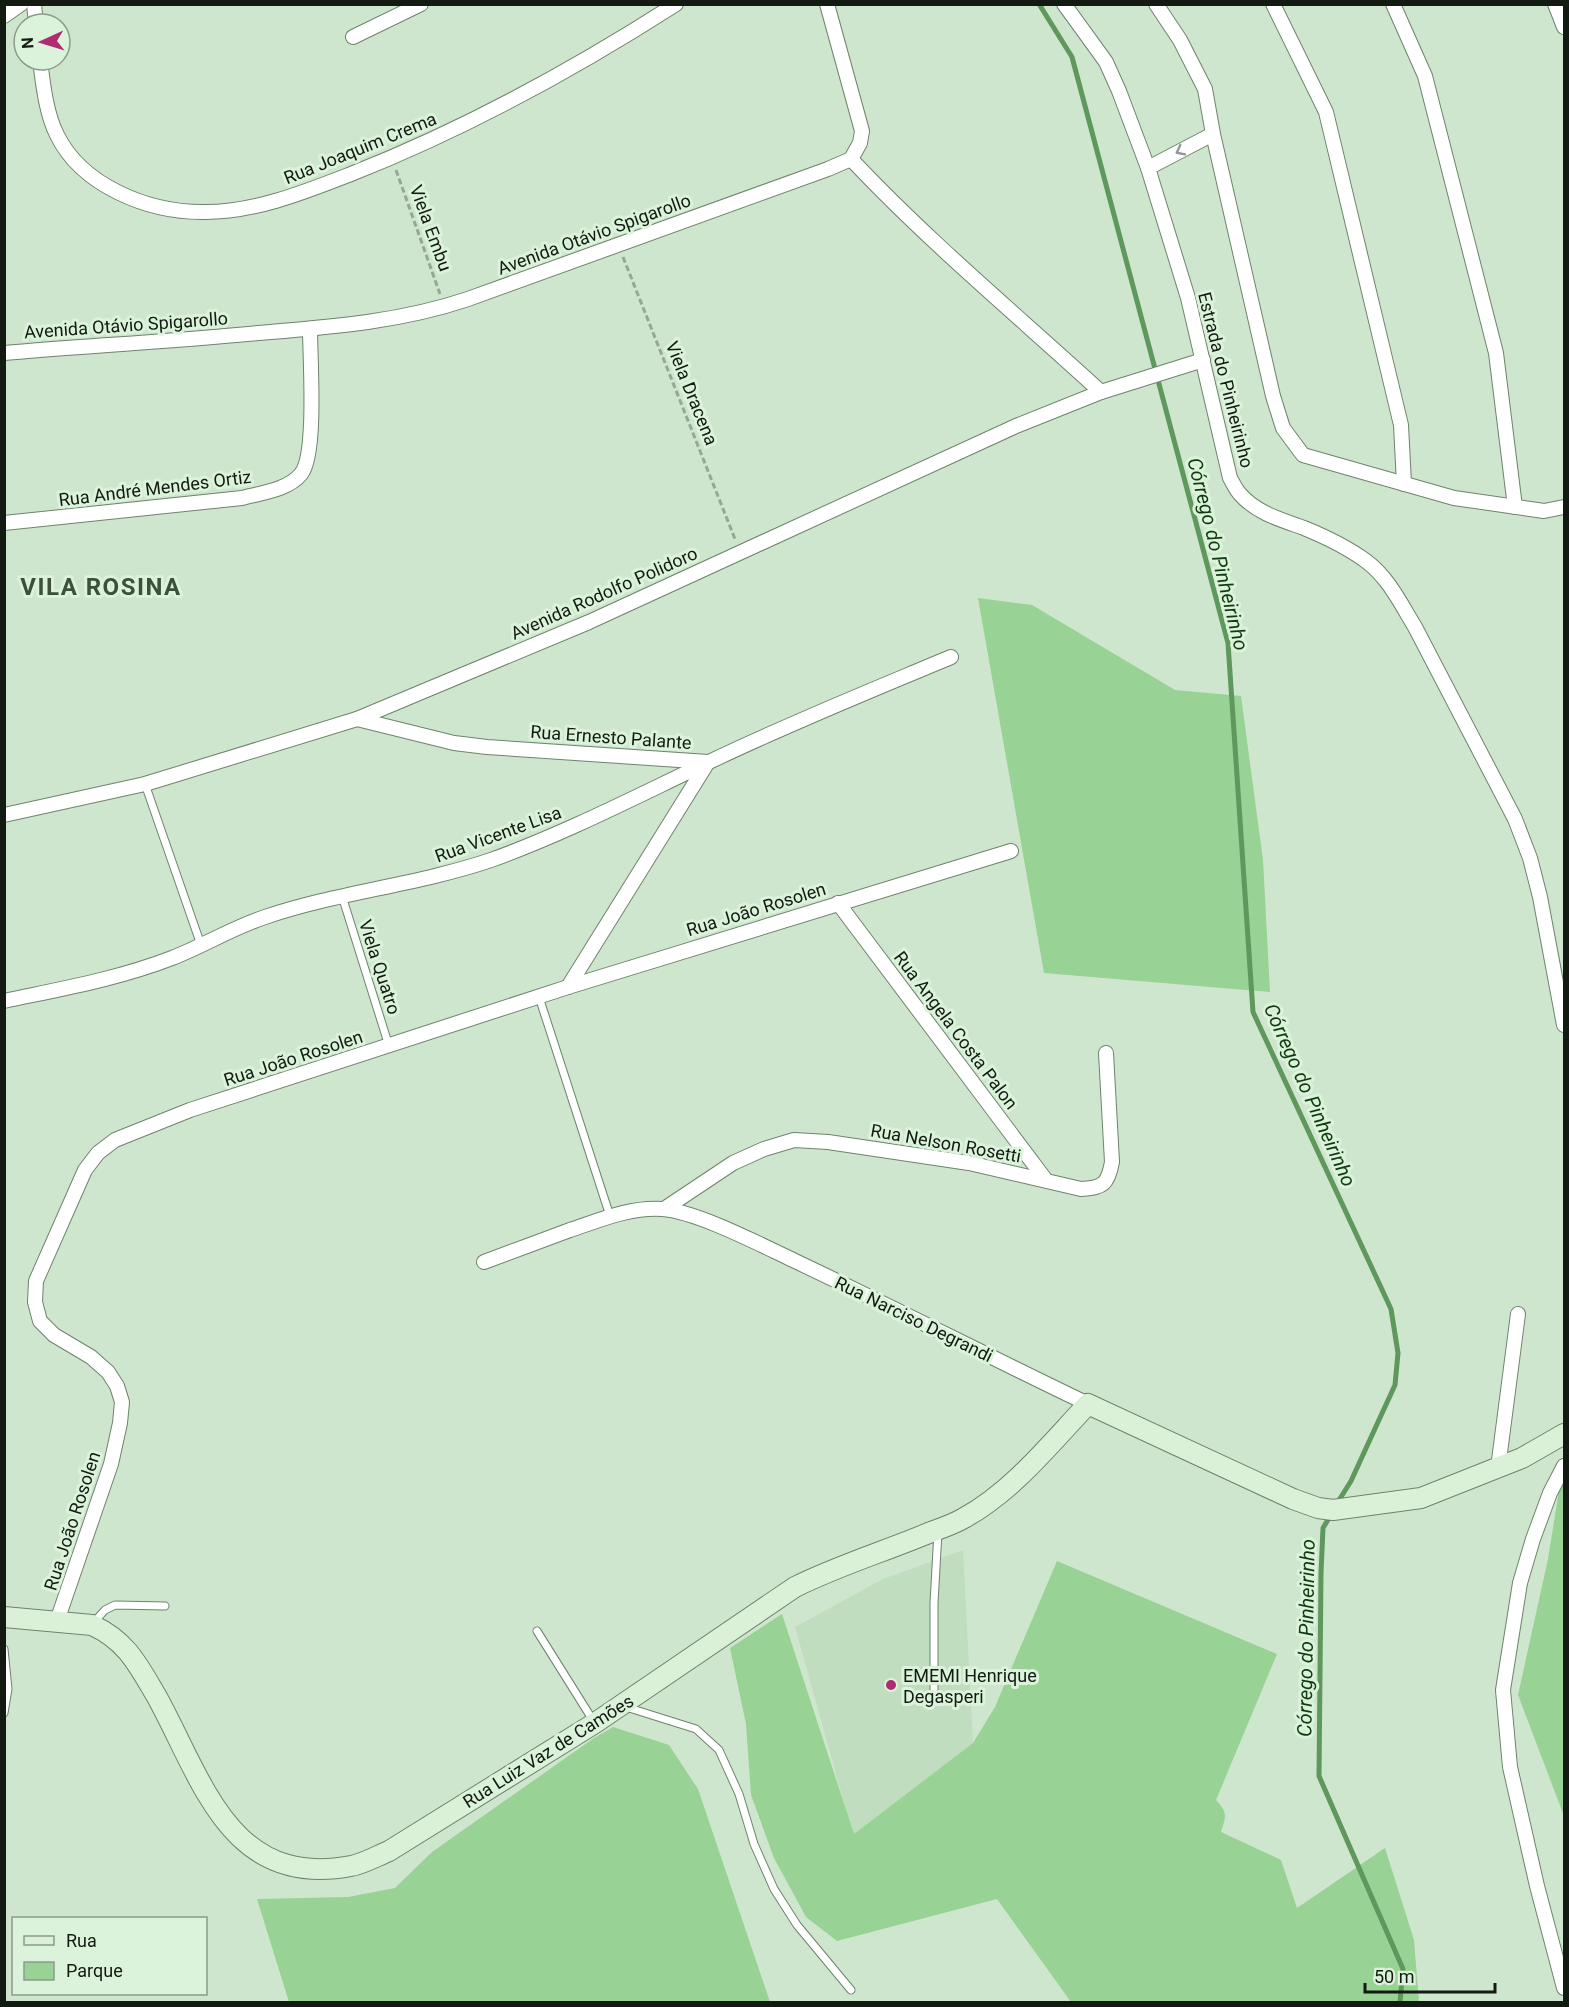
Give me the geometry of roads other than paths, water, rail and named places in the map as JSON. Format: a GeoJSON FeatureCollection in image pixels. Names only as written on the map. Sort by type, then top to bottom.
{"type":"FeatureCollection","features":[{"type":"Feature","properties":{"kind":"main road","name":"Rua Luiz Vaz de Camões"},"geometry":{"type":"LineString","coordinates":[[4,1617],[92,1625],[120,1642],[134,1656],[207,1796],[230,1828],[254,1851],[285,1866],[321,1869],[353,1866],[389,1851],[595,1723],[795,1587],[823,1573],[963,1519],[986,1505],[1013,1482],[1088,1404]]}},
{"type":"Feature","properties":{"kind":"main road","name":"Rua Narciso Degrandi"},"geometry":{"type":"LineString","coordinates":[[1088,1404],[1293,1499],[1331,1509],[1421,1498],[1498,1468]]}},
{"type":"Feature","properties":{"kind":"main road"},"geometry":{"type":"LineString","coordinates":[[1498,1468],[1522,1458],[1564,1434]]}},
{"type":"Feature","properties":{"kind":"street"},"geometry":{"type":"LineString","coordinates":[[4,16],[21,4]]}},
{"type":"Feature","properties":{"kind":"street"},"geometry":{"type":"LineString","coordinates":[[353,37],[421,4]]}},
{"type":"Feature","properties":{"kind":"street","name":"Rua Joaquim Crema"},"geometry":{"type":"LineString","coordinates":[[42,72],[48,105],[57,134],[68,153],[94,179],[127,197],[167,208],[202,213],[238,209],[309,190],[392,158],[519,97],[628,35],[676,4]]}},
{"type":"Feature","properties":{"kind":"street"},"geometry":{"type":"LineString","coordinates":[[826,4],[862,131],[860,143],[851,159],[884,194],[1101,392]]}},
{"type":"Feature","properties":{"kind":"street","name":"Estrada do Pinheirinho"},"geometry":{"type":"LineString","coordinates":[[1064,4],[1106,62],[1148,168],[1188,297],[1230,478],[1239,493],[1253,506],[1337,542],[1366,561],[1386,582],[1415,627],[1515,819],[1533,868],[1560,971],[1564,1025]]}},
{"type":"Feature","properties":{"kind":"street"},"geometry":{"type":"LineString","coordinates":[[1156,4],[1180,40],[1205,89],[1213,134],[1274,396],[1283,428],[1303,455],[1454,498],[1544,510],[1564,507]]}},
{"type":"Feature","properties":{"kind":"street"},"geometry":{"type":"LineString","coordinates":[[1273,4],[1326,112],[1401,425],[1404,484]]}},
{"type":"Feature","properties":{"kind":"street"},"geometry":{"type":"LineString","coordinates":[[1393,4],[1425,76],[1496,353],[1515,507]]}},
{"type":"Feature","properties":{"kind":"street"},"geometry":{"type":"LineString","coordinates":[[1555,4],[1564,27]]}},
{"type":"Feature","properties":{"kind":"street"},"geometry":{"type":"LineString","coordinates":[[1148,168],[1213,134]]}},
{"type":"Feature","properties":{"kind":"street","name":"Avenida Otávio Spigarollo"},"geometry":{"type":"LineString","coordinates":[[4,352],[310,329],[380,321],[445,307],[851,159]]}},
{"type":"Feature","properties":{"kind":"street","name":"Rua André Mendes Ortiz"},"geometry":{"type":"LineString","coordinates":[[4,523],[242,498],[272,490],[295,480],[303,473],[310,445],[310,329]]}},
{"type":"Feature","properties":{"kind":"street","name":"Avenida Rodolfo Polidoro"},"geometry":{"type":"LineString","coordinates":[[4,815],[145,784],[357,718],[589,621],[1016,426],[1101,392],[1203,360]]}},
{"type":"Feature","properties":{"kind":"street","name":"Rua Vicente Lisa"},"geometry":{"type":"LineString","coordinates":[[4,1001],[147,967],[264,917],[342,896],[442,875],[492,860],[614,808],[762,737],[951,657]]}},
{"type":"Feature","properties":{"kind":"street","name":"Rua Ernesto Palante"},"geometry":{"type":"LineString","coordinates":[[357,718],[454,743],[708,762],[568,987]]}},
{"type":"Feature","properties":{"kind":"street","name":"Rua João Rosolen"},"geometry":{"type":"LineString","coordinates":[[57,1621],[111,1464],[122,1402],[117,1386],[108,1372],[91,1357],[54,1335],[40,1321],[35,1302],[36,1281],[85,1170],[98,1153],[115,1140],[190,1110],[568,987],[1011,851]]}},
{"type":"Feature","properties":{"kind":"street","name":"Rua Angela Costa Palon"},"geometry":{"type":"LineString","coordinates":[[838,903],[1045,1179]]}},
{"type":"Feature","properties":{"kind":"street","name":"Rua Nelson Rosetti"},"geometry":{"type":"LineString","coordinates":[[664,1209],[733,1163],[764,1149],[794,1140],[828,1142],[892,1151],[990,1167],[1081,1189],[1094,1188],[1106,1183],[1110,1176],[1112,1162],[1106,1053]]}},
{"type":"Feature","properties":{"kind":"street","name":"Rua Narciso Degrandi"},"geometry":{"type":"LineString","coordinates":[[484,1262],[610,1216],[664,1209],[708,1222],[774,1251],[928,1324],[1088,1404]]}},
{"type":"Feature","properties":{"kind":"street"},"geometry":{"type":"LineString","coordinates":[[1498,1468],[1518,1314]]}},
{"type":"Feature","properties":{"kind":"street"},"geometry":{"type":"LineString","coordinates":[[1564,1466],[1546,1503],[1520,1583],[1503,1690],[1510,1767],[1537,1886],[1564,1988]]}},
{"type":"Feature","properties":{"kind":"lane"},"geometry":{"type":"LineString","coordinates":[[145,784],[201,945]]}},
{"type":"Feature","properties":{"kind":"lane","name":"Viela Quatro"},"geometry":{"type":"LineString","coordinates":[[342,896],[389,1046]]}},
{"type":"Feature","properties":{"kind":"lane"},"geometry":{"type":"LineString","coordinates":[[539,997],[610,1216]]}},
{"type":"Feature","properties":{"kind":"lane"},"geometry":{"type":"LineString","coordinates":[[934,1700],[934,1603],[938,1529]]}},
{"type":"Feature","properties":{"kind":"lane"},"geometry":{"type":"LineString","coordinates":[[92,1625],[105,1610],[115,1605],[165,1606]]}},
{"type":"Feature","properties":{"kind":"lane"},"geometry":{"type":"LineString","coordinates":[[537,1630],[595,1723]]}},
{"type":"Feature","properties":{"kind":"lane"},"geometry":{"type":"LineString","coordinates":[[4,1649],[8,1689],[4,1713]]}},
{"type":"Feature","properties":{"kind":"lane"},"geometry":{"type":"LineString","coordinates":[[621,1705],[696,1729],[719,1750],[739,1794],[754,1844],[774,1889],[796,1925],[851,1989]]}},
{"type":"Feature","properties":{"kind":"waterway","name":"Córrego do Pinheirinho"},"geometry":{"type":"LineString","coordinates":[[1039,4],[1072,57],[1228,643],[1253,1012],[1391,1309],[1398,1353],[1395,1385],[1351,1481],[1336,1505]]}},
{"type":"Feature","properties":{"kind":"waterway","name":"Córrego do Pinheirinho"},"geometry":{"type":"LineString","coordinates":[[1332,1513],[1323,1528],[1319,1776],[1403,1969],[1400,2002]]}},
{"type":"Feature","properties":{"kind":"place","name":"EMEMI Henrique Degasperi"},"geometry":{"type":"Point","coordinates":[891,1685]}},
{"type":"Feature","properties":{"kind":"district","name":"VILA ROSINA"},"geometry":{"type":"Point","coordinates":[101,587]}}]}
